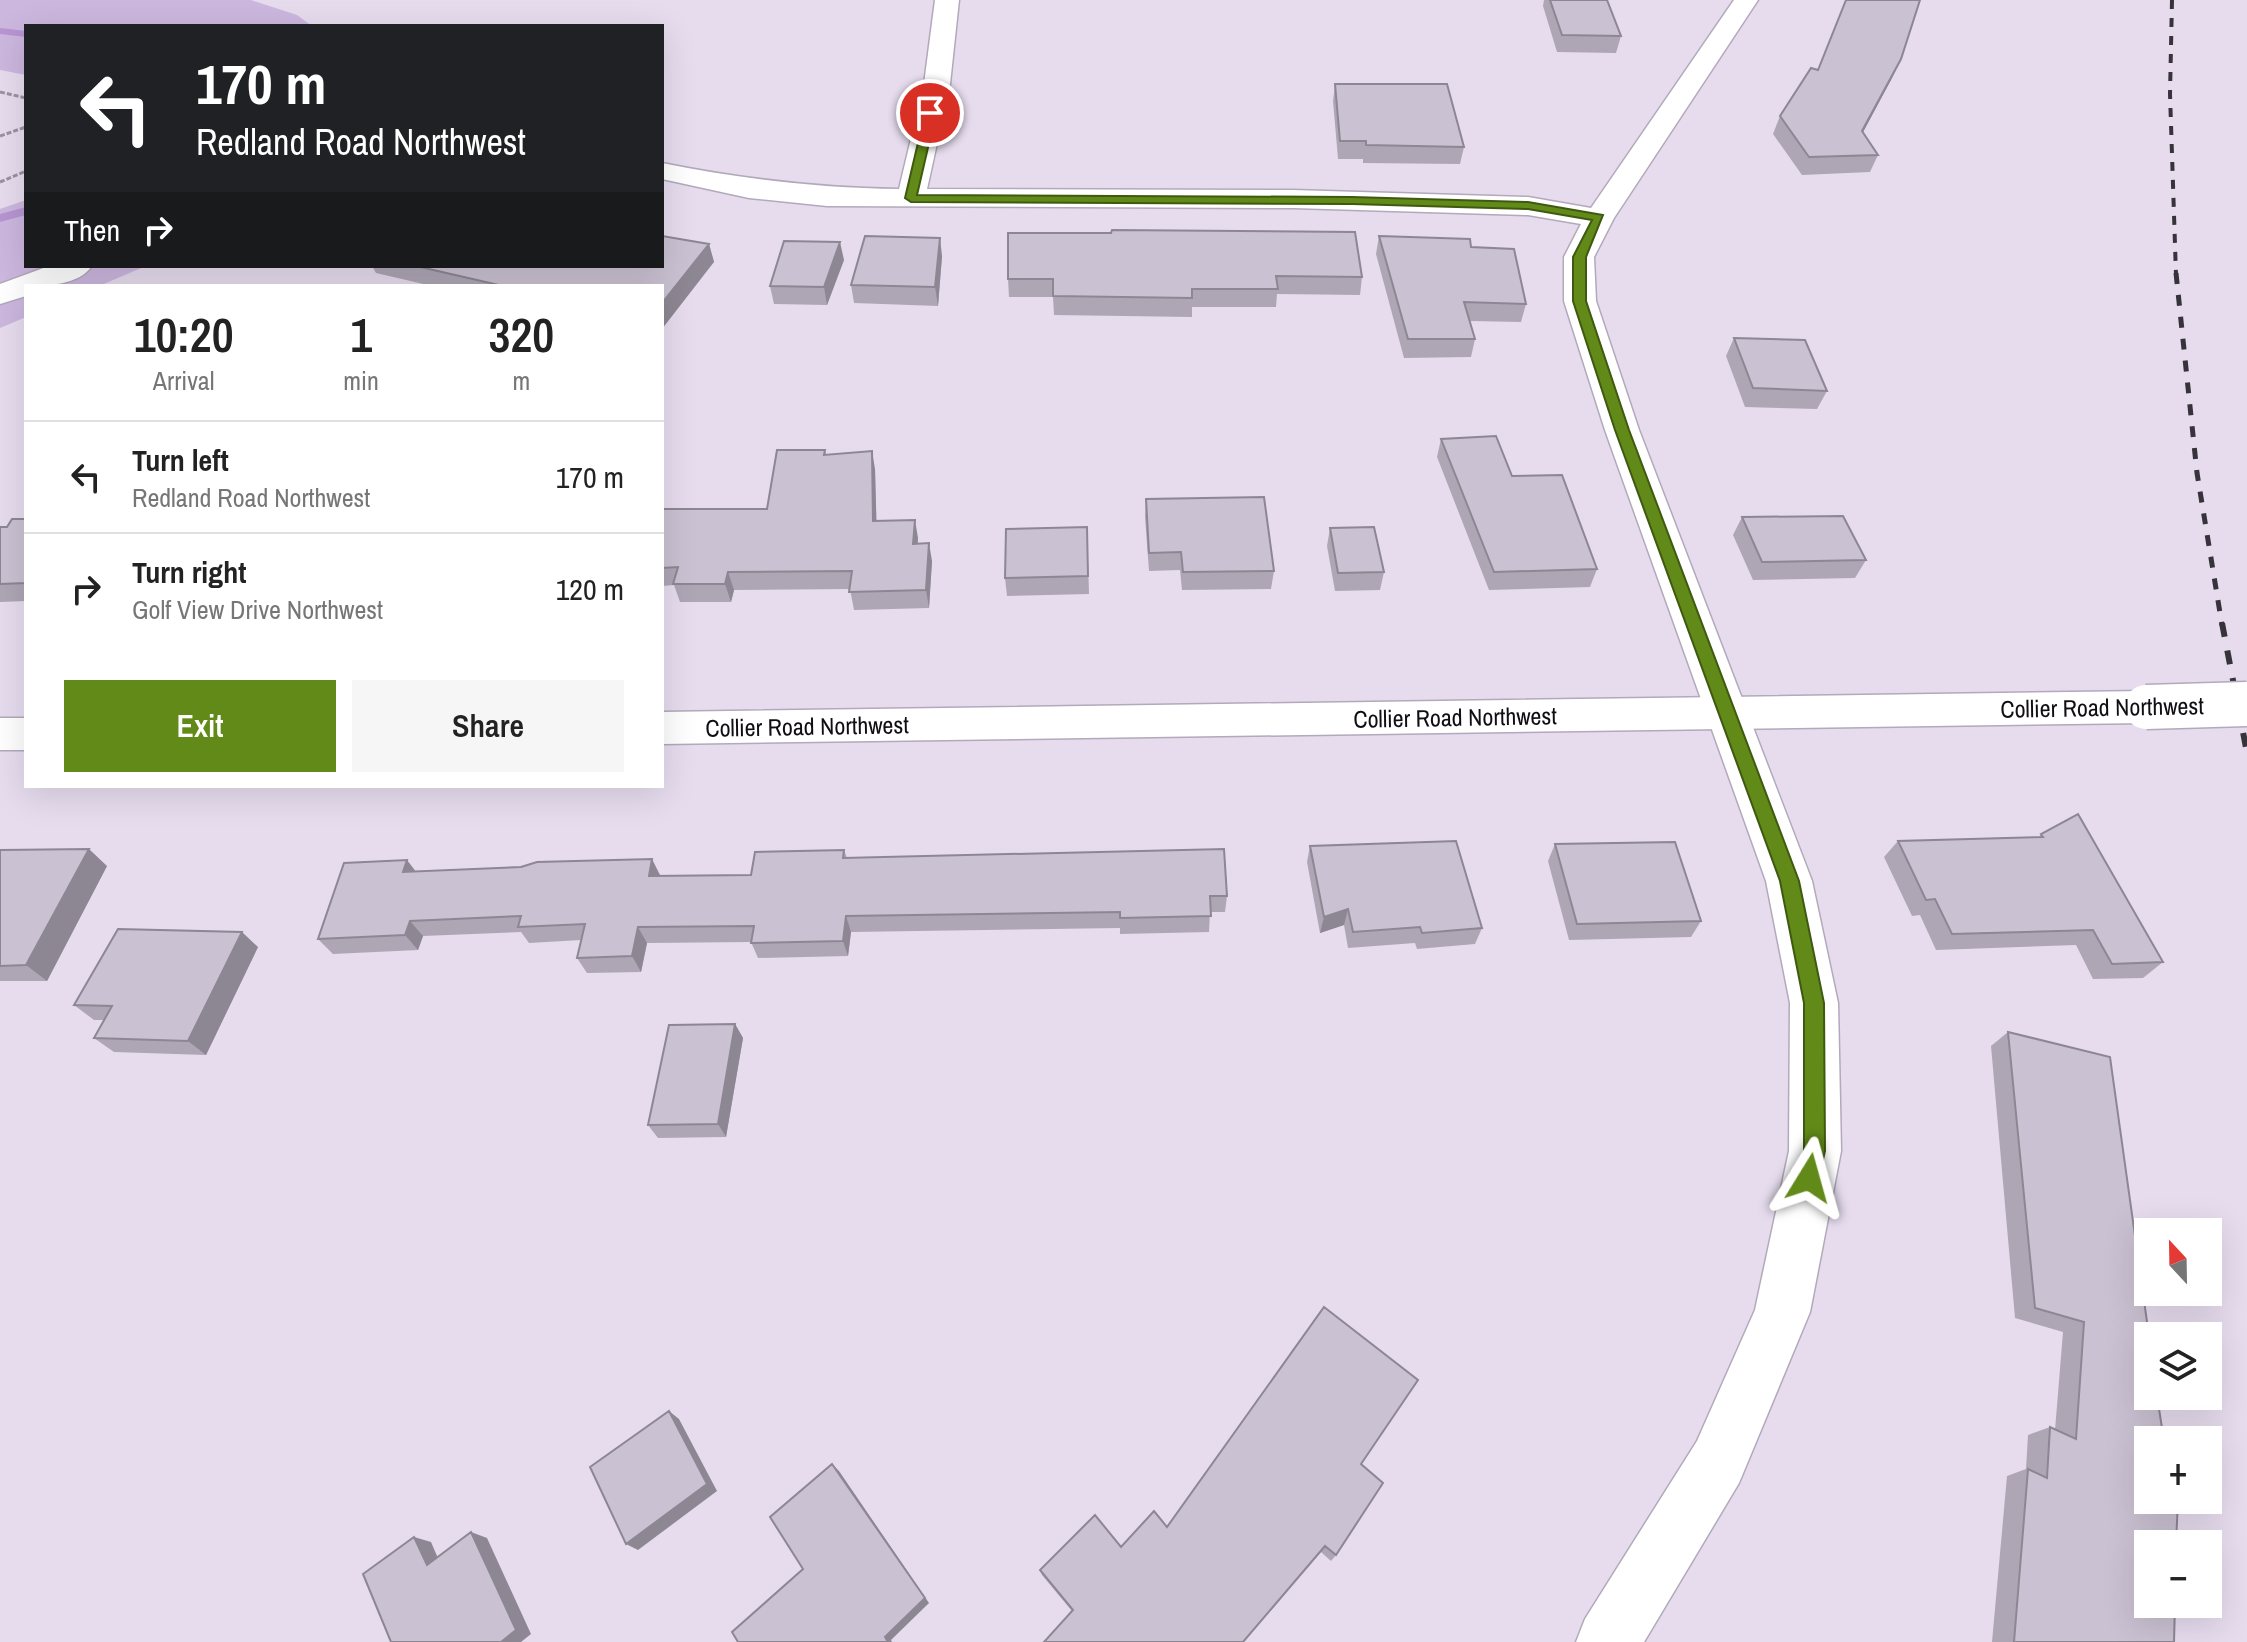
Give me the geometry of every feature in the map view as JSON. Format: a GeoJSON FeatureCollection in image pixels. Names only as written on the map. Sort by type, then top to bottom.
{"type":"FeatureCollection","features":[{"type":"Feature","properties":{"kind":"street"},"geometry":{"type":"LineString","coordinates":[[911,198],[937,84],[947,0]]}},
{"type":"Feature","properties":{"kind":"street"},"geometry":{"type":"LineString","coordinates":[[1608,1642],[1718,1462],[1782,1312],[1815,1151],[1814,1003],[1789,881],[1622,430],[1580,301],[1579,257],[1599,218],[1746,0]]}},
{"type":"Feature","properties":{"kind":"street"},"geometry":{"type":"LineString","coordinates":[[664,171],[749,189],[827,197],[1324,199],[1528,206],[1599,218]]}},
{"type":"Feature","properties":{"kind":"street"},"geometry":{"type":"LineString","coordinates":[[29,284],[72,268]]}},
{"type":"Feature","properties":{"kind":"street"},"geometry":{"type":"LineString","coordinates":[[0,295],[24,286]]}},
{"type":"Feature","properties":{"kind":"street","name":"Collier Road Northwest"},"geometry":{"type":"LineString","coordinates":[[664,728],[2247,704]]}},
{"type":"Feature","properties":{"kind":"street"},"geometry":{"type":"LineString","coordinates":[[0,734],[24,734]]}},
{"type":"Feature","properties":{"kind":"path"},"geometry":{"type":"LineString","coordinates":[[0,92],[24,98]]}},
{"type":"Feature","properties":{"kind":"path"},"geometry":{"type":"LineString","coordinates":[[0,136],[24,128]]}},
{"type":"Feature","properties":{"kind":"path"},"geometry":{"type":"LineString","coordinates":[[0,182],[24,172]]}},
{"type":"Feature","properties":{"kind":"shaded area"},"geometry":{"type":"Polygon","coordinates":[[[0,0],[251,0],[297,15],[309,24],[24,24],[24,75],[0,70],[0,0]]]}},
{"type":"Feature","properties":{"kind":"shaded area"},"geometry":{"type":"Polygon","coordinates":[[[24,201],[24,268],[141,268],[104,284],[24,284],[24,318],[0,328],[0,209],[24,201]]]}},
{"type":"Feature","properties":{"kind":"building"},"geometry":{"type":"Polygon","coordinates":[[[1550,0],[1607,0],[1621,36],[1562,35],[1550,0]]]}},
{"type":"Feature","properties":{"kind":"building"},"geometry":{"type":"Polygon","coordinates":[[[1846,0],[1920,0],[1901,59],[1862,131],[1878,155],[1809,157],[1780,116],[1811,68],[1818,70],[1846,0]]]}},
{"type":"Feature","properties":{"kind":"building"},"geometry":{"type":"Polygon","coordinates":[[[1335,84],[1447,84],[1464,147],[1366,145],[1366,141],[1340,141],[1335,84]]]}},
{"type":"Feature","properties":{"kind":"building"},"geometry":{"type":"Polygon","coordinates":[[[1112,230],[1355,232],[1362,277],[1276,276],[1278,289],[1192,289],[1192,298],[1053,296],[1053,279],[1008,279],[1008,233],[1111,233],[1112,230]]]}},
{"type":"Feature","properties":{"kind":"building"},"geometry":{"type":"Polygon","coordinates":[[[664,236],[709,244],[664,300],[664,284],[494,284],[425,268],[664,268],[664,236]]]}},
{"type":"Feature","properties":{"kind":"building"},"geometry":{"type":"Polygon","coordinates":[[[865,236],[940,238],[935,287],[851,285],[865,236]]]}},
{"type":"Feature","properties":{"kind":"building"},"geometry":{"type":"Polygon","coordinates":[[[1379,236],[1470,239],[1471,247],[1514,249],[1526,304],[1464,302],[1475,339],[1408,339],[1379,236]]]}},
{"type":"Feature","properties":{"kind":"building"},"geometry":{"type":"Polygon","coordinates":[[[784,241],[840,242],[824,287],[770,286],[784,241]]]}},
{"type":"Feature","properties":{"kind":"building"},"geometry":{"type":"Polygon","coordinates":[[[1734,338],[1805,340],[1827,391],[1753,388],[1734,338]]]}},
{"type":"Feature","properties":{"kind":"building"},"geometry":{"type":"Polygon","coordinates":[[[1496,436],[1512,476],[1562,475],[1597,569],[1494,572],[1441,439],[1496,436]]]}},
{"type":"Feature","properties":{"kind":"building"},"geometry":{"type":"Polygon","coordinates":[[[777,450],[825,450],[824,455],[872,451],[873,521],[915,520],[913,544],[929,543],[926,590],[849,592],[852,571],[728,572],[725,584],[673,584],[678,567],[664,568],[664,509],[767,509],[777,450]]]}},
{"type":"Feature","properties":{"kind":"building"},"geometry":{"type":"Polygon","coordinates":[[[1264,497],[1274,571],[1183,572],[1181,552],[1149,553],[1146,499],[1264,497]]]}},
{"type":"Feature","properties":{"kind":"building"},"geometry":{"type":"Polygon","coordinates":[[[1843,516],[1866,560],[1762,562],[1742,517],[1843,516]]]}},
{"type":"Feature","properties":{"kind":"building"},"geometry":{"type":"Polygon","coordinates":[[[12,519],[24,519],[24,583],[0,584],[0,527],[7,527],[12,519]]]}},
{"type":"Feature","properties":{"kind":"building"},"geometry":{"type":"Polygon","coordinates":[[[1087,527],[1088,576],[1005,578],[1006,529],[1087,527]]]}},
{"type":"Feature","properties":{"kind":"building"},"geometry":{"type":"Polygon","coordinates":[[[1374,527],[1384,572],[1338,573],[1330,528],[1374,527]]]}},
{"type":"Feature","properties":{"kind":"building"},"geometry":{"type":"Polygon","coordinates":[[[2078,814],[2163,962],[2112,964],[2093,930],[1952,934],[1935,899],[1926,900],[1898,841],[2043,837],[2041,834],[2078,814]]]}},
{"type":"Feature","properties":{"kind":"building"},"geometry":{"type":"Polygon","coordinates":[[[1456,841],[1482,928],[1422,933],[1420,927],[1353,932],[1348,909],[1324,917],[1310,846],[1456,841]]]}},
{"type":"Feature","properties":{"kind":"building"},"geometry":{"type":"Polygon","coordinates":[[[1675,842],[1701,921],[1577,924],[1555,844],[1675,842]]]}},
{"type":"Feature","properties":{"kind":"building"},"geometry":{"type":"Polygon","coordinates":[[[89,849],[26,965],[0,966],[0,850],[89,849]]]}},
{"type":"Feature","properties":{"kind":"building"},"geometry":{"type":"Polygon","coordinates":[[[1224,849],[1227,896],[1210,896],[1211,916],[1120,918],[1120,912],[846,916],[843,941],[751,943],[754,926],[638,927],[632,956],[577,958],[585,924],[518,927],[521,916],[410,921],[405,935],[318,939],[344,863],[407,860],[403,872],[521,867],[537,862],[652,859],[649,876],[751,875],[755,852],[844,850],[843,858],[1224,849]]]}},
{"type":"Feature","properties":{"kind":"building"},"geometry":{"type":"Polygon","coordinates":[[[118,929],[242,932],[188,1041],[94,1038],[112,1006],[74,1005],[118,929]]]}},
{"type":"Feature","properties":{"kind":"building"},"geometry":{"type":"Polygon","coordinates":[[[735,1024],[718,1124],[648,1125],[669,1025],[735,1024]]]}},
{"type":"Feature","properties":{"kind":"building"},"geometry":{"type":"Polygon","coordinates":[[[2008,1032],[2110,1057],[2134,1229],[2134,1306],[2145,1306],[2147,1322],[2134,1322],[2134,1410],[2159,1410],[2162,1426],[2134,1426],[2134,1514],[2177,1514],[2177,1530],[2134,1530],[2134,1618],[2175,1618],[2174,1642],[2014,1642],[2028,1469],[2047,1478],[2050,1427],[2076,1439],[2084,1322],[2035,1308],[2008,1032]]]}},
{"type":"Feature","properties":{"kind":"building"},"geometry":{"type":"Polygon","coordinates":[[[1324,1307],[1418,1380],[1361,1464],[1383,1483],[1336,1555],[1325,1546],[1243,1642],[1044,1642],[1073,1610],[1040,1570],[1095,1515],[1121,1547],[1154,1511],[1167,1527],[1324,1307]]]}},
{"type":"Feature","properties":{"kind":"building"},"geometry":{"type":"Polygon","coordinates":[[[669,1411],[707,1484],[626,1544],[590,1467],[669,1411]]]}},
{"type":"Feature","properties":{"kind":"building"},"geometry":{"type":"Polygon","coordinates":[[[832,1464],[925,1598],[885,1637],[888,1642],[738,1642],[732,1632],[803,1569],[770,1517],[832,1464]]]}},
{"type":"Feature","properties":{"kind":"building"},"geometry":{"type":"Polygon","coordinates":[[[471,1532],[516,1630],[501,1642],[391,1642],[363,1574],[414,1537],[427,1565],[471,1532]]]}},
{"type":"Feature","properties":{"kind":"waterway"},"geometry":{"type":"LineString","coordinates":[[0,31],[24,34]]}},
{"type":"Feature","properties":{"kind":"waterway"},"geometry":{"type":"LineString","coordinates":[[0,218],[24,212]]}},
{"type":"Feature","properties":{"kind":"railway"},"geometry":{"type":"LineString","coordinates":[[2172,0],[2170,94],[2176,275]]}},
{"type":"Feature","properties":{"kind":"railway"},"geometry":{"type":"LineString","coordinates":[[2176,273],[2197,473],[2222,625]]}},
{"type":"Feature","properties":{"kind":"railway"},"geometry":{"type":"LineString","coordinates":[[2222,623],[2247,753]]}},
{"type":"Feature","properties":{"kind":"route"},"geometry":{"type":"LineString","coordinates":[[930,113],[911,198],[1352,200],[1528,206],[1599,218],[1579,257],[1580,301],[1622,430],[1789,881],[1814,1003],[1815,1151],[1809,1178]]}}]}
